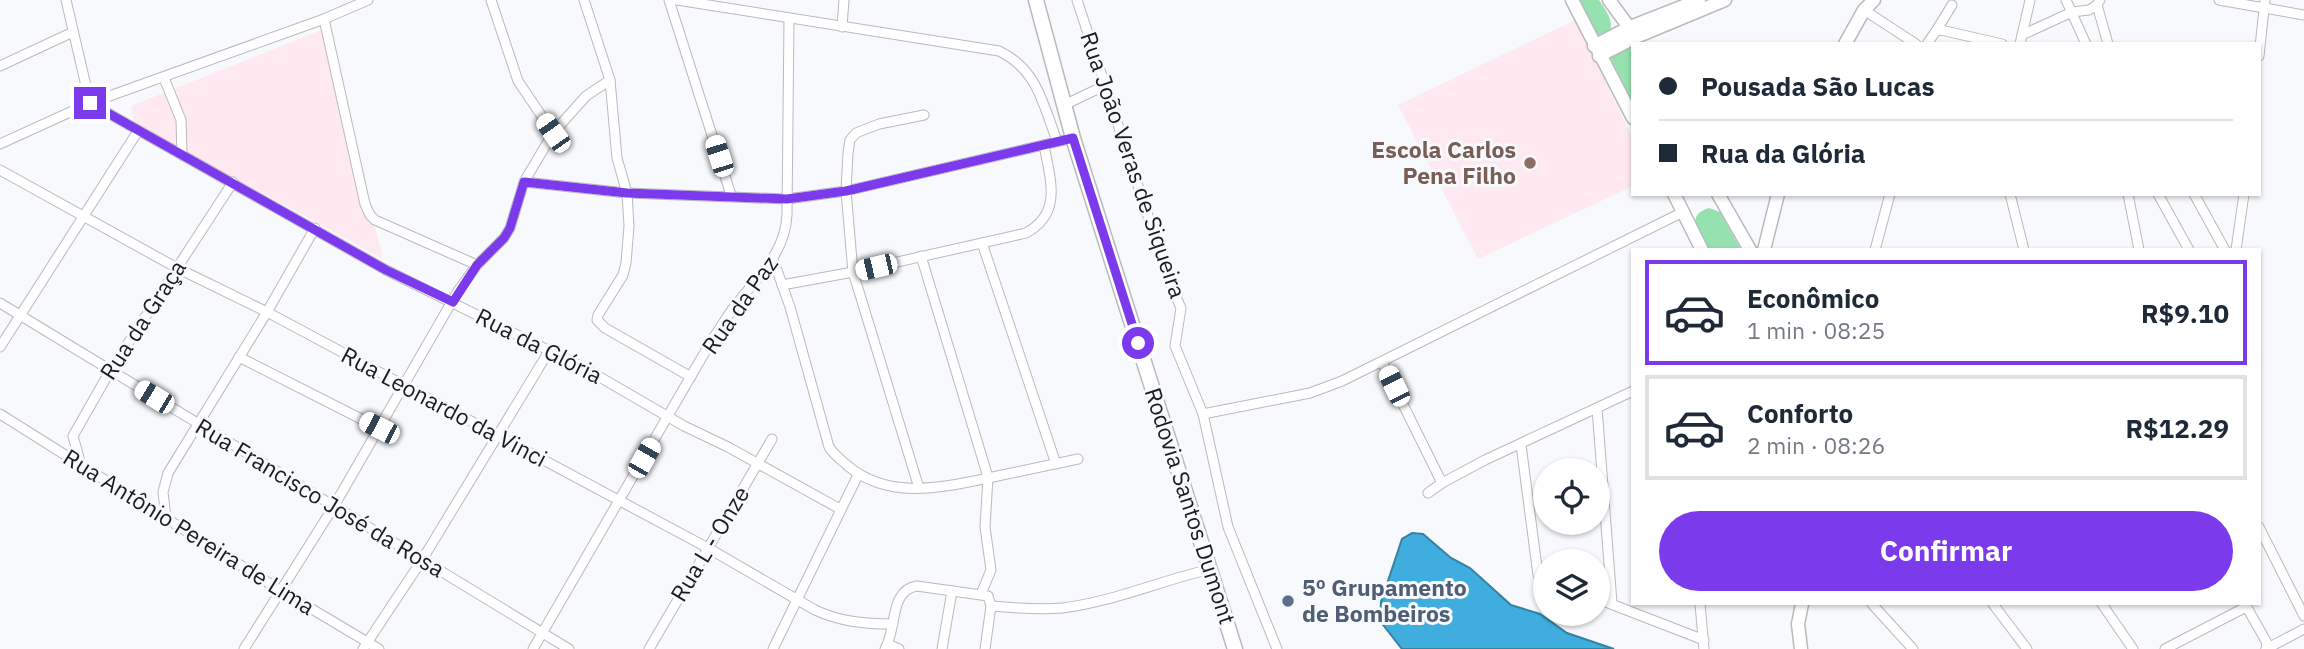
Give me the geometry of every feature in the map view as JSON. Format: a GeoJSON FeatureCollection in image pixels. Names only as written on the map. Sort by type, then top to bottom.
{"type":"FeatureCollection","features":[{"type":"Feature","properties":{"kind":"highway","name":"Rodovia Santos Dumont"},"geometry":{"type":"LineString","coordinates":[[1037,2],[1073,138],[1236,649]]}},
{"type":"Feature","properties":{"kind":"main road"},"geometry":{"type":"LineString","coordinates":[[1572,0],[1631,114]]}},
{"type":"Feature","properties":{"kind":"main road"},"geometry":{"type":"LineString","coordinates":[[1609,0],[1635,36]]}},
{"type":"Feature","properties":{"kind":"main road"},"geometry":{"type":"LineString","coordinates":[[1597,50],[1635,36],[1706,2],[1725,0]]}},
{"type":"Feature","properties":{"kind":"main road"},"geometry":{"type":"LineString","coordinates":[[1846,42],[1864,10],[1874,0]]}},
{"type":"Feature","properties":{"kind":"main road"},"geometry":{"type":"LineString","coordinates":[[1675,196],[1701,248]]}},
{"type":"Feature","properties":{"kind":"main road"},"geometry":{"type":"LineString","coordinates":[[1719,196],[1749,248]]}},
{"type":"Feature","properties":{"kind":"main road"},"geometry":{"type":"LineString","coordinates":[[1764,248],[1778,196]]}},
{"type":"Feature","properties":{"kind":"main road"},"geometry":{"type":"LineString","coordinates":[[1790,605],[1798,624],[1801,649]]}},
{"type":"Feature","properties":{"kind":"main road"},"geometry":{"type":"LineString","coordinates":[[1798,624],[1802,605]]}},
{"type":"Feature","properties":{"kind":"street"},"geometry":{"type":"LineString","coordinates":[[66,0],[90,103]]}},
{"type":"Feature","properties":{"kind":"street"},"geometry":{"type":"LineString","coordinates":[[0,144],[90,103],[324,19],[369,0]]}},
{"type":"Feature","properties":{"kind":"street"},"geometry":{"type":"LineString","coordinates":[[491,0],[518,81],[553,133]]}},
{"type":"Feature","properties":{"kind":"street"},"geometry":{"type":"LineString","coordinates":[[584,0],[610,80],[617,158],[627,193],[629,226],[626,263],[619,284],[597,320],[605,328],[691,377]]}},
{"type":"Feature","properties":{"kind":"street"},"geometry":{"type":"LineString","coordinates":[[669,0],[731,195]]}},
{"type":"Feature","properties":{"kind":"street"},"geometry":{"type":"LineString","coordinates":[[677,0],[988,48],[1012,57],[1031,77],[1057,141]]}},
{"type":"Feature","properties":{"kind":"street"},"geometry":{"type":"LineString","coordinates":[[842,27],[844,0]]}},
{"type":"Feature","properties":{"kind":"street","name":"Rua João Veras de Siqueira"},"geometry":{"type":"LineString","coordinates":[[1077,0],[1170,283],[1181,308],[1175,346],[1203,414],[1228,527],[1277,649]]}},
{"type":"Feature","properties":{"kind":"street"},"geometry":{"type":"LineString","coordinates":[[2021,39],[2030,0]]}},
{"type":"Feature","properties":{"kind":"street"},"geometry":{"type":"LineString","coordinates":[[2066,0],[2085,42]]}},
{"type":"Feature","properties":{"kind":"street"},"geometry":{"type":"LineString","coordinates":[[2218,0],[2264,4],[2304,15]]}},
{"type":"Feature","properties":{"kind":"street"},"geometry":{"type":"LineString","coordinates":[[2021,39],[2072,12],[2089,10],[2098,2],[2108,42]]}},
{"type":"Feature","properties":{"kind":"street"},"geometry":{"type":"LineString","coordinates":[[2260,42],[2264,4]]}},
{"type":"Feature","properties":{"kind":"street"},"geometry":{"type":"LineString","coordinates":[[1929,42],[1952,5]]}},
{"type":"Feature","properties":{"kind":"street"},"geometry":{"type":"LineString","coordinates":[[1864,10],[1913,42]]}},
{"type":"Feature","properties":{"kind":"street","name":"Rua da Paz"},"geometry":{"type":"LineString","coordinates":[[533,649],[691,377],[737,303],[780,249],[786,231],[789,18]]}},
{"type":"Feature","properties":{"kind":"street"},"geometry":{"type":"LineString","coordinates":[[324,19],[368,211],[375,220],[477,265]]}},
{"type":"Feature","properties":{"kind":"street"},"geometry":{"type":"LineString","coordinates":[[1938,31],[1992,42]]}},
{"type":"Feature","properties":{"kind":"street"},"geometry":{"type":"LineString","coordinates":[[0,66],[73,32]]}},
{"type":"Feature","properties":{"kind":"street"},"geometry":{"type":"LineString","coordinates":[[164,78],[181,120],[182,155]]}},
{"type":"Feature","properties":{"kind":"street"},"geometry":{"type":"LineString","coordinates":[[244,649],[334,506],[453,302],[477,265],[504,238],[510,228],[524,182],[553,133],[586,96],[610,80]]}},
{"type":"Feature","properties":{"kind":"street"},"geometry":{"type":"LineString","coordinates":[[1065,104],[1106,85]]}},
{"type":"Feature","properties":{"kind":"street","name":"Rua da Glória"},"geometry":{"type":"LineString","coordinates":[[90,103],[386,270],[586,369],[684,426],[712,438],[840,509]]}},
{"type":"Feature","properties":{"kind":"street"},"geometry":{"type":"LineString","coordinates":[[919,488],[853,272],[846,191],[850,140],[856,133],[879,124],[924,115]]}},
{"type":"Feature","properties":{"kind":"street"},"geometry":{"type":"LineString","coordinates":[[0,347],[138,131]]}},
{"type":"Feature","properties":{"kind":"street"},"geometry":{"type":"LineString","coordinates":[[524,182],[627,193],[787,199],[846,191],[1073,138]]}},
{"type":"Feature","properties":{"kind":"street"},"geometry":{"type":"LineString","coordinates":[[782,285],[1026,233],[1040,224],[1052,196],[1044,145]]}},
{"type":"Feature","properties":{"kind":"street","name":"Rua Leonardo da Vinci"},"geometry":{"type":"LineString","coordinates":[[0,170],[177,268],[267,312],[620,500],[831,617],[857,623],[893,624]]}},
{"type":"Feature","properties":{"kind":"street","name":"Rua da Graça"},"geometry":{"type":"LineString","coordinates":[[80,465],[73,436],[110,370],[233,182]]}},
{"type":"Feature","properties":{"kind":"street"},"geometry":{"type":"LineString","coordinates":[[1876,248],[1889,196]]}},
{"type":"Feature","properties":{"kind":"street"},"geometry":{"type":"LineString","coordinates":[[2010,196],[2024,248]]}},
{"type":"Feature","properties":{"kind":"street"},"geometry":{"type":"LineString","coordinates":[[2128,196],[2139,248]]}},
{"type":"Feature","properties":{"kind":"street"},"geometry":{"type":"LineString","coordinates":[[2159,196],[2188,248]]}},
{"type":"Feature","properties":{"kind":"street"},"geometry":{"type":"LineString","coordinates":[[2194,196],[2224,248]]}},
{"type":"Feature","properties":{"kind":"street"},"geometry":{"type":"LineString","coordinates":[[2236,248],[2244,196]]}},
{"type":"Feature","properties":{"kind":"street"},"geometry":{"type":"LineString","coordinates":[[1203,414],[1310,393],[1342,382],[1683,212]]}},
{"type":"Feature","properties":{"kind":"street"},"geometry":{"type":"LineString","coordinates":[[166,518],[164,483],[315,229]]}},
{"type":"Feature","properties":{"kind":"street"},"geometry":{"type":"LineString","coordinates":[[982,243],[1056,464]]}},
{"type":"Feature","properties":{"kind":"street"},"geometry":{"type":"LineString","coordinates":[[921,256],[988,477],[985,527],[991,570],[981,594]]}},
{"type":"Feature","properties":{"kind":"street"},"geometry":{"type":"LineString","coordinates":[[773,259],[802,347],[825,436],[834,455],[858,475],[896,488],[919,488],[959,485],[1078,459]]}},
{"type":"Feature","properties":{"kind":"street","name":"Rua Francisco José da Rosa"},"geometry":{"type":"LineString","coordinates":[[0,303],[569,649]]}},
{"type":"Feature","properties":{"kind":"street"},"geometry":{"type":"LineString","coordinates":[[366,645],[422,560],[549,351]]}},
{"type":"Feature","properties":{"kind":"street"},"geometry":{"type":"LineString","coordinates":[[239,357],[379,428]]}},
{"type":"Feature","properties":{"kind":"street"},"geometry":{"type":"LineString","coordinates":[[1382,362],[1442,483]]}},
{"type":"Feature","properties":{"kind":"street"},"geometry":{"type":"LineString","coordinates":[[1428,493],[1485,460],[1631,392]]}},
{"type":"Feature","properties":{"kind":"street"},"geometry":{"type":"LineString","coordinates":[[1597,408],[1612,603],[1704,645]]}},
{"type":"Feature","properties":{"kind":"street","name":"Rua Antônio Pereira de Lima"},"geometry":{"type":"LineString","coordinates":[[0,414],[366,645],[379,649]]}},
{"type":"Feature","properties":{"kind":"street","name":"Rua L - Onze"},"geometry":{"type":"LineString","coordinates":[[649,649],[772,439]]}},
{"type":"Feature","properties":{"kind":"street"},"geometry":{"type":"LineString","coordinates":[[1521,445],[1535,549]]}},
{"type":"Feature","properties":{"kind":"street"},"geometry":{"type":"LineString","coordinates":[[774,649],[858,475]]}},
{"type":"Feature","properties":{"kind":"street"},"geometry":{"type":"LineString","coordinates":[[2261,531],[2304,615]]}},
{"type":"Feature","properties":{"kind":"street"},"geometry":{"type":"LineString","coordinates":[[991,604],[1034,609],[1092,603],[1178,576],[1212,569]]}},
{"type":"Feature","properties":{"kind":"street"},"geometry":{"type":"LineString","coordinates":[[899,649],[887,647],[900,597],[909,587],[922,586],[988,596],[991,604],[985,649]]}},
{"type":"Feature","properties":{"kind":"street"},"geometry":{"type":"LineString","coordinates":[[942,649],[952,591]]}},
{"type":"Feature","properties":{"kind":"street"},"geometry":{"type":"LineString","coordinates":[[1700,605],[1704,645]]}},
{"type":"Feature","properties":{"kind":"street"},"geometry":{"type":"LineString","coordinates":[[1873,605],[1913,649]]}},
{"type":"Feature","properties":{"kind":"street"},"geometry":{"type":"LineString","coordinates":[[1994,605],[2027,649]]}},
{"type":"Feature","properties":{"kind":"street"},"geometry":{"type":"LineString","coordinates":[[2103,605],[2133,649]]}},
{"type":"Feature","properties":{"kind":"street"},"geometry":{"type":"LineString","coordinates":[[2165,649],[2245,605],[2267,643],[2266,649]]}},
{"type":"Feature","properties":{"kind":"street"},"geometry":{"type":"LineString","coordinates":[[2266,649],[2304,629]]}},
{"type":"Feature","properties":{"kind":"shaded area","name":"Escola Carlos Pena Filho"},"geometry":{"type":"Polygon","coordinates":[[[1575,20],[1631,135],[1631,187],[1478,259],[1398,105],[1575,20]]]}},
{"type":"Feature","properties":{"kind":"shaded area"},"geometry":{"type":"Polygon","coordinates":[[[324,29],[383,259],[134,123],[131,106],[324,29]]]}},
{"type":"Feature","properties":{"kind":"green space"},"geometry":{"type":"Polygon","coordinates":[[[1577,0],[1599,0],[1610,20],[1610,33],[1602,36],[1595,34],[1577,0]]]}},
{"type":"Feature","properties":{"kind":"green space"},"geometry":{"type":"Polygon","coordinates":[[[1631,47],[1631,99],[1610,57],[1631,47]]]}},
{"type":"Feature","properties":{"kind":"green space"},"geometry":{"type":"Polygon","coordinates":[[[1709,208],[1720,212],[1740,248],[1704,248],[1695,226],[1697,215],[1709,208]]]}},
{"type":"Feature","properties":{"kind":"water"},"geometry":{"type":"Polygon","coordinates":[[[1412,533],[1423,534],[1451,558],[1470,568],[1511,605],[1533,612],[1533,626],[1557,626],[1567,633],[1614,649],[1402,649],[1380,621],[1381,602],[1402,539],[1412,533]]]}},
{"type":"Feature","properties":{"kind":"place","name":"Escola Carlos Pena Filho"},"geometry":{"type":"Point","coordinates":[1530,163]}},
{"type":"Feature","properties":{"kind":"place","name":"5º Grupamento de Bombeiros"},"geometry":{"type":"Point","coordinates":[1288,601]}},
{"type":"Feature","properties":{"kind":"route"},"geometry":{"type":"LineString","coordinates":[[90,103],[386,270],[453,302],[463,283],[504,238],[513,223],[524,182],[627,193],[710,194],[787,199],[846,191],[1073,138],[1138,343]]}}]}
